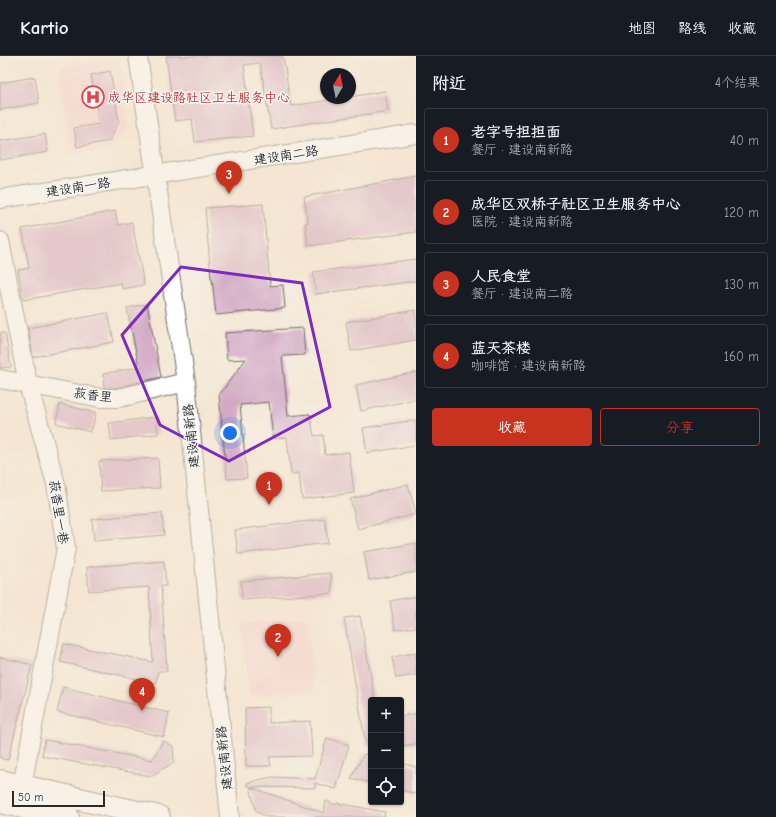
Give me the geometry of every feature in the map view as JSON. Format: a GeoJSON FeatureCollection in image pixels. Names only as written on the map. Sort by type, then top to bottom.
{"type":"FeatureCollection","features":[{"type":"Feature","properties":{"kind":"main road"},"geometry":{"type":"LineString","coordinates":[[0,781],[14,802],[68,817]]}},
{"type":"Feature","properties":{"kind":"main road"},"geometry":{"type":"LineString","coordinates":[[14,802],[159,817]]}},
{"type":"Feature","properties":{"kind":"street","name":"建设南新路"},"geometry":{"type":"LineString","coordinates":[[138,56],[186,382],[230,817]]}},
{"type":"Feature","properties":{"kind":"street","name":"建设南二路"},"geometry":{"type":"LineString","coordinates":[[156,175],[416,134]]}},
{"type":"Feature","properties":{"kind":"street","name":"建设南一路"},"geometry":{"type":"LineString","coordinates":[[0,199],[156,175]]}},
{"type":"Feature","properties":{"kind":"street","name":"菽香里一巷"},"geometry":{"type":"LineString","coordinates":[[0,241],[28,384],[56,484],[66,548],[14,802]]}},
{"type":"Feature","properties":{"kind":"street","name":"菽香里"},"geometry":{"type":"LineString","coordinates":[[0,379],[101,398],[119,398],[186,382]]}},
{"type":"Feature","properties":{"kind":"highlighted area"},"geometry":{"type":"Polygon","coordinates":[[[181,267],[302,283],[330,407],[229,461],[160,425],[122,335],[181,267]]]}},
{"type":"Feature","properties":{"kind":"shaded area","name":"成华区建设路社区卫生服务中心"},"geometry":{"type":"Polygon","coordinates":[[[120,58],[128,126],[109,150],[70,156],[59,67],[120,58]]]}},
{"type":"Feature","properties":{"kind":"shaded area"},"geometry":{"type":"Polygon","coordinates":[[[307,617],[315,690],[249,697],[242,624],[307,617]]]}},
{"type":"Feature","properties":{"kind":"building"},"geometry":{"type":"Polygon","coordinates":[[[166,56],[283,56],[291,106],[320,102],[320,104],[356,104],[356,96],[385,91],[388,111],[271,129],[260,63],[244,65],[253,136],[195,142],[192,119],[175,121],[166,56]]]}},
{"type":"Feature","properties":{"kind":"building"},"geometry":{"type":"Polygon","coordinates":[[[110,71],[119,121],[109,141],[77,147],[74,128],[99,124],[91,75],[110,71]]]}},
{"type":"Feature","properties":{"kind":"building"},"geometry":{"type":"Polygon","coordinates":[[[35,77],[39,103],[0,110],[0,83],[35,77]]]}},
{"type":"Feature","properties":{"kind":"building"},"geometry":{"type":"Polygon","coordinates":[[[45,134],[48,152],[0,160],[0,141],[45,134]]]}},
{"type":"Feature","properties":{"kind":"building"},"geometry":{"type":"Polygon","coordinates":[[[416,176],[416,232],[308,246],[305,223],[308,223],[304,197],[416,176]]]}},
{"type":"Feature","properties":{"kind":"building"},"geometry":{"type":"Polygon","coordinates":[[[263,204],[270,286],[283,285],[285,308],[216,315],[205,208],[263,204]]]}},
{"type":"Feature","properties":{"kind":"building"},"geometry":{"type":"Polygon","coordinates":[[[115,211],[118,225],[132,222],[144,285],[122,289],[121,283],[23,300],[18,270],[29,268],[22,229],[115,211]]]}},
{"type":"Feature","properties":{"kind":"building"},"geometry":{"type":"Polygon","coordinates":[[[416,259],[416,281],[316,294],[313,272],[416,259]]]}},
{"type":"Feature","properties":{"kind":"building"},"geometry":{"type":"Polygon","coordinates":[[[147,304],[161,377],[115,388],[104,388],[103,374],[139,367],[127,308],[147,304]]]}},
{"type":"Feature","properties":{"kind":"building"},"geometry":{"type":"Polygon","coordinates":[[[416,310],[416,340],[351,351],[346,322],[416,310]]]}},
{"type":"Feature","properties":{"kind":"building"},"geometry":{"type":"Polygon","coordinates":[[[108,313],[114,342],[33,357],[28,328],[108,313]]]}},
{"type":"Feature","properties":{"kind":"building"},"geometry":{"type":"Polygon","coordinates":[[[303,328],[305,355],[282,356],[288,416],[310,414],[314,436],[323,435],[325,455],[349,452],[354,493],[302,499],[299,473],[291,474],[287,437],[273,439],[269,402],[240,405],[247,478],[227,479],[219,395],[246,359],[227,360],[225,333],[303,328]]]}},
{"type":"Feature","properties":{"kind":"building"},"geometry":{"type":"Polygon","coordinates":[[[0,333],[5,333],[11,367],[0,368],[0,333]]]}},
{"type":"Feature","properties":{"kind":"building"},"geometry":{"type":"Polygon","coordinates":[[[416,372],[416,399],[361,411],[356,385],[416,372]]]}},
{"type":"Feature","properties":{"kind":"building"},"geometry":{"type":"Polygon","coordinates":[[[60,404],[96,413],[91,432],[56,423],[60,404]]]}},
{"type":"Feature","properties":{"kind":"building"},"geometry":{"type":"Polygon","coordinates":[[[156,417],[158,434],[111,440],[109,423],[156,417]]]}},
{"type":"Feature","properties":{"kind":"building"},"geometry":{"type":"Polygon","coordinates":[[[416,420],[416,445],[367,453],[363,428],[416,420]]]}},
{"type":"Feature","properties":{"kind":"building"},"geometry":{"type":"Polygon","coordinates":[[[158,458],[160,488],[101,491],[99,461],[158,458]]]}},
{"type":"Feature","properties":{"kind":"building"},"geometry":{"type":"Polygon","coordinates":[[[408,484],[416,514],[358,529],[350,499],[408,484]]]}},
{"type":"Feature","properties":{"kind":"building"},"geometry":{"type":"Polygon","coordinates":[[[162,513],[164,535],[94,541],[92,519],[162,513]]]}},
{"type":"Feature","properties":{"kind":"building"},"geometry":{"type":"Polygon","coordinates":[[[325,519],[328,543],[238,554],[235,530],[325,519]]]}},
{"type":"Feature","properties":{"kind":"building"},"geometry":{"type":"Polygon","coordinates":[[[416,543],[416,572],[369,580],[364,552],[416,543]]]}},
{"type":"Feature","properties":{"kind":"building"},"geometry":{"type":"Polygon","coordinates":[[[164,561],[166,586],[161,586],[167,671],[158,671],[156,683],[60,662],[64,644],[153,662],[149,587],[89,591],[87,567],[164,561]]]}},
{"type":"Feature","properties":{"kind":"building"},"geometry":{"type":"Polygon","coordinates":[[[331,573],[332,593],[242,600],[241,581],[331,573]]]}},
{"type":"Feature","properties":{"kind":"building"},"geometry":{"type":"Polygon","coordinates":[[[416,596],[416,627],[395,630],[390,601],[416,596]]]}},
{"type":"Feature","properties":{"kind":"building"},"geometry":{"type":"Polygon","coordinates":[[[360,616],[374,697],[368,697],[368,746],[366,746],[344,618],[360,616]]]}},
{"type":"Feature","properties":{"kind":"building"},"geometry":{"type":"Polygon","coordinates":[[[416,653],[416,675],[396,678],[392,657],[416,653]]]}},
{"type":"Feature","properties":{"kind":"building"},"geometry":{"type":"Polygon","coordinates":[[[0,657],[32,665],[8,760],[0,758],[0,657]]]}},
{"type":"Feature","properties":{"kind":"building"},"geometry":{"type":"Polygon","coordinates":[[[63,687],[169,713],[164,737],[57,712],[63,687]]]}},
{"type":"Feature","properties":{"kind":"building"},"geometry":{"type":"Polygon","coordinates":[[[269,707],[269,723],[310,721],[312,756],[269,757],[271,766],[246,766],[245,708],[269,707]]]}},
{"type":"Feature","properties":{"kind":"building"},"geometry":{"type":"Polygon","coordinates":[[[416,714],[416,744],[404,746],[404,716],[416,714]]]}},
{"type":"Feature","properties":{"kind":"building"},"geometry":{"type":"Polygon","coordinates":[[[327,738],[349,745],[336,789],[315,783],[315,788],[247,786],[247,783],[271,777],[315,779],[327,738]]]}},
{"type":"Feature","properties":{"kind":"building"},"geometry":{"type":"Polygon","coordinates":[[[45,740],[152,760],[163,741],[173,746],[174,762],[151,776],[42,756],[45,740]]]}},
{"type":"Feature","properties":{"kind":"building"},"geometry":{"type":"Polygon","coordinates":[[[364,754],[368,755],[368,782],[351,778],[364,754]]]}},
{"type":"Feature","properties":{"kind":"building"},"geometry":{"type":"Polygon","coordinates":[[[404,764],[416,767],[416,794],[404,791],[404,764]]]}},
{"type":"Feature","properties":{"kind":"building"},"geometry":{"type":"Polygon","coordinates":[[[250,787],[324,813],[326,801],[336,805],[337,803],[385,812],[384,817],[266,817],[256,811],[250,787]]]}},
{"type":"Feature","properties":{"kind":"place","name":"成华区建设路社区卫生服务中心"},"geometry":{"type":"Point","coordinates":[93,97]}},
{"type":"Feature","properties":{"kind":"place","name":"人民食堂"},"geometry":{"type":"Point","coordinates":[229,194]}},
{"type":"Feature","properties":{"kind":"place","name":"老字号担担面"},"geometry":{"type":"Point","coordinates":[269,505]}},
{"type":"Feature","properties":{"kind":"place","name":"成华区双桥子社区卫生服务中心"},"geometry":{"type":"Point","coordinates":[278,657]}},
{"type":"Feature","properties":{"kind":"place","name":"蓝天茶楼"},"geometry":{"type":"Point","coordinates":[142,711]}}]}
